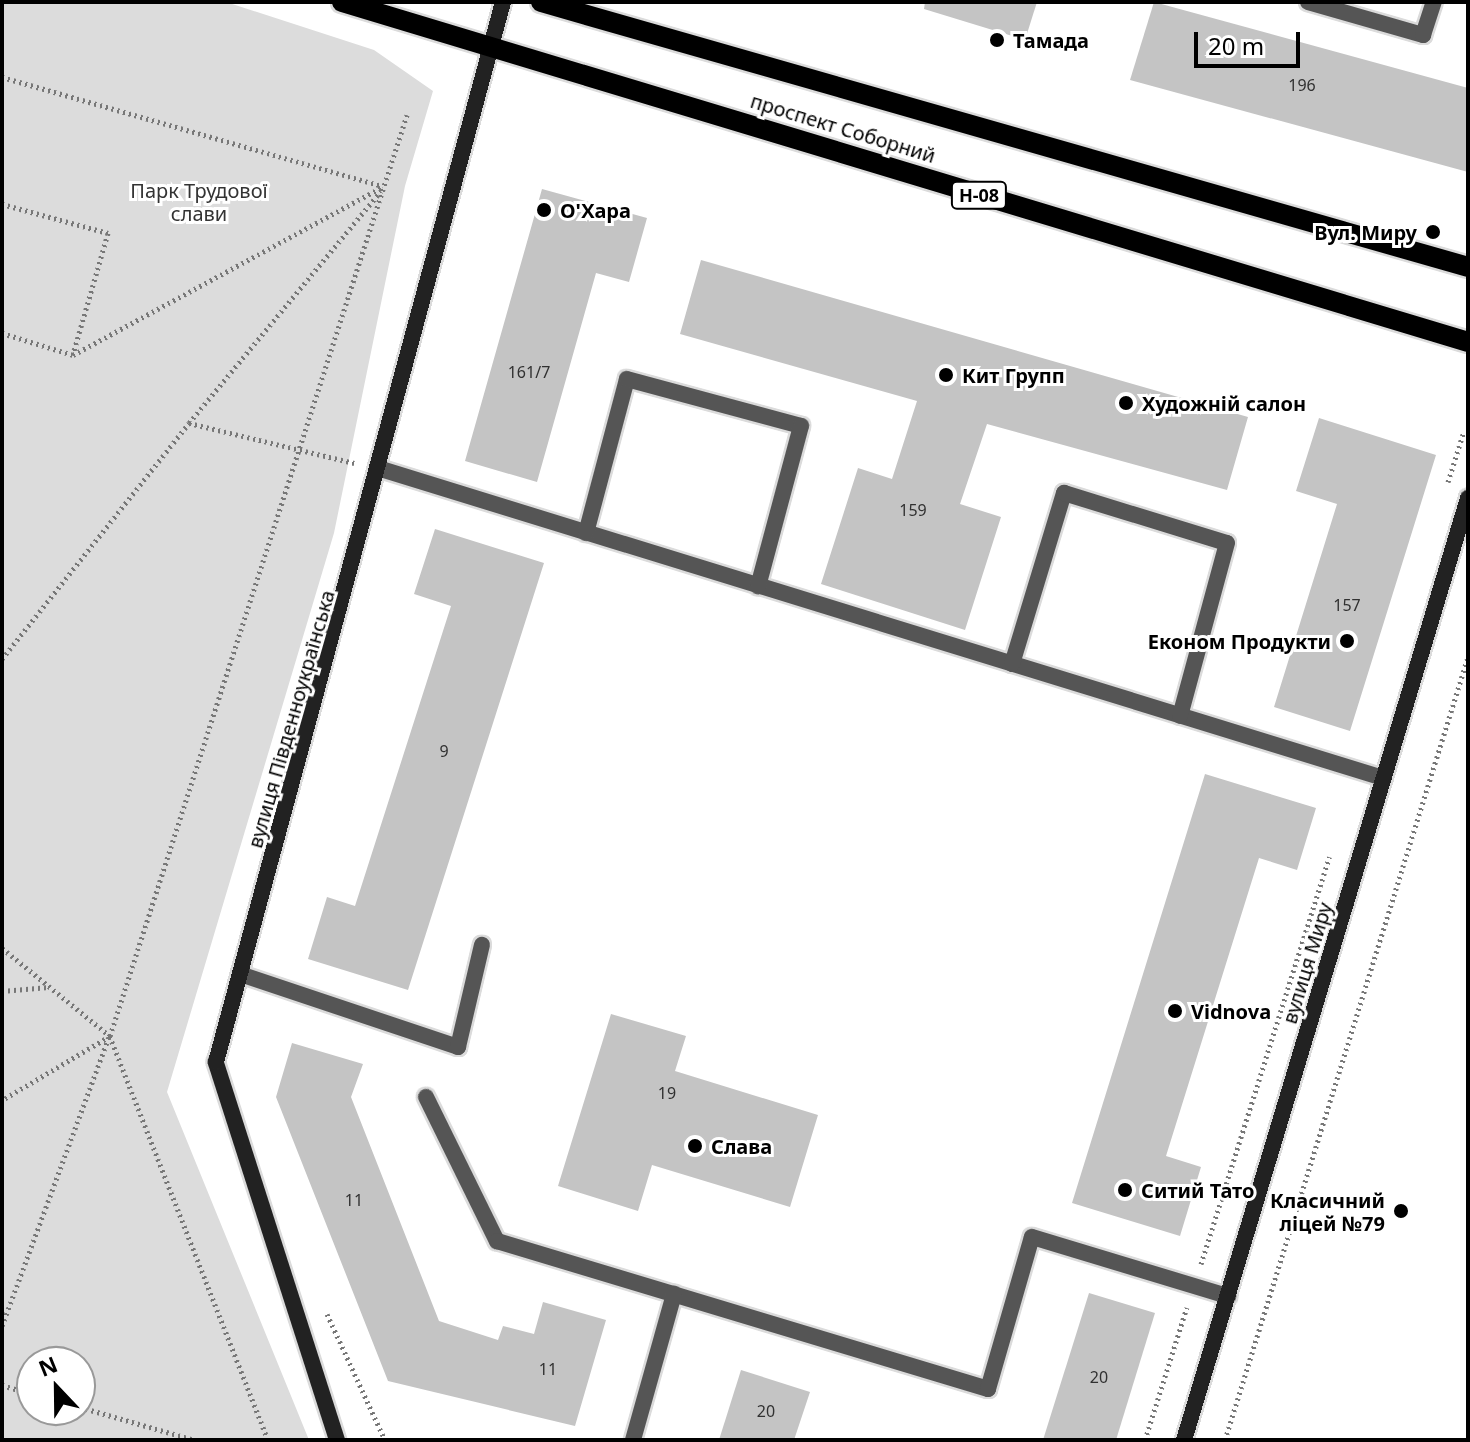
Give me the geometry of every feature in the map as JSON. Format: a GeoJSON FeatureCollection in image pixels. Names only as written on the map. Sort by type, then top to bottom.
{"type":"FeatureCollection","features":[{"type":"Feature","properties":{"kind":"main road","name":"проспект Соборний"},"geometry":{"type":"LineString","coordinates":[[342,2],[1468,342]]}},
{"type":"Feature","properties":{"kind":"main road","name":"проспект Соборний"},"geometry":{"type":"LineString","coordinates":[[541,2],[1468,267]]}},
{"type":"Feature","properties":{"kind":"street","name":"вулиця Південноукраїнська"},"geometry":{"type":"LineString","coordinates":[[337,1440],[216,1062],[381,469],[503,2]]}},
{"type":"Feature","properties":{"kind":"street","name":"вулиця Миру"},"geometry":{"type":"LineString","coordinates":[[1184,1440],[1468,498]]}},
{"type":"Feature","properties":{"kind":"lane"},"geometry":{"type":"LineString","coordinates":[[1308,2],[1423,35],[1434,2]]}},
{"type":"Feature","properties":{"kind":"lane"},"geometry":{"type":"LineString","coordinates":[[586,533],[627,379],[801,426],[758,586]]}},
{"type":"Feature","properties":{"kind":"lane"},"geometry":{"type":"LineString","coordinates":[[381,469],[1383,778]]}},
{"type":"Feature","properties":{"kind":"lane"},"geometry":{"type":"LineString","coordinates":[[1012,664],[1064,493],[1212,538],[1227,543],[1180,716]]}},
{"type":"Feature","properties":{"kind":"lane"},"geometry":{"type":"LineString","coordinates":[[240,974],[458,1047],[482,945]]}},
{"type":"Feature","properties":{"kind":"lane"},"geometry":{"type":"LineString","coordinates":[[426,1097],[497,1241],[988,1389],[1032,1237],[1228,1296]]}},
{"type":"Feature","properties":{"kind":"lane"},"geometry":{"type":"LineString","coordinates":[[633,1440],[674,1294]]}},
{"type":"Feature","properties":{"kind":"path"},"geometry":{"type":"LineString","coordinates":[[2,77],[384,187]]}},
{"type":"Feature","properties":{"kind":"path"},"geometry":{"type":"LineString","coordinates":[[2,1326],[110,1036],[407,115]]}},
{"type":"Feature","properties":{"kind":"path"},"geometry":{"type":"LineString","coordinates":[[2,333],[73,355],[384,187]]}},
{"type":"Feature","properties":{"kind":"path"},"geometry":{"type":"LineString","coordinates":[[2,659],[189,423],[384,187]]}},
{"type":"Feature","properties":{"kind":"path"},"geometry":{"type":"LineString","coordinates":[[2,204],[108,233],[73,355]]}},
{"type":"Feature","properties":{"kind":"path"},"geometry":{"type":"LineString","coordinates":[[189,423],[381,469]]}},
{"type":"Feature","properties":{"kind":"path"},"geometry":{"type":"LineString","coordinates":[[1445,490],[1464,431]]}},
{"type":"Feature","properties":{"kind":"path"},"geometry":{"type":"LineString","coordinates":[[1225,1440],[1468,657]]}},
{"type":"Feature","properties":{"kind":"path"},"geometry":{"type":"LineString","coordinates":[[1145,1440],[1333,846]]}},
{"type":"Feature","properties":{"kind":"path"},"geometry":{"type":"LineString","coordinates":[[2,948],[110,1036],[268,1440]]}},
{"type":"Feature","properties":{"kind":"path"},"geometry":{"type":"LineString","coordinates":[[2,991],[50,986]]}},
{"type":"Feature","properties":{"kind":"path"},"geometry":{"type":"LineString","coordinates":[[2,1100],[110,1036]]}},
{"type":"Feature","properties":{"kind":"path"},"geometry":{"type":"LineString","coordinates":[[323,1305],[385,1440]]}},
{"type":"Feature","properties":{"kind":"path"},"geometry":{"type":"LineString","coordinates":[[96,1412],[194,1440]]}},
{"type":"Feature","properties":{"kind":"green space","name":"Парк Трудової слави"},"geometry":{"type":"Polygon","coordinates":[[[2,2],[226,2],[374,50],[433,91],[405,186],[334,533],[167,1092],[309,1440],[2,1440],[2,2]]]}},
{"type":"Feature","properties":{"kind":"building"},"geometry":{"type":"Polygon","coordinates":[[[925,2],[1037,2],[1025,40],[924,9],[925,2]]]}},
{"type":"Feature","properties":{"kind":"building"},"geometry":{"type":"Polygon","coordinates":[[[1154,2],[1468,88],[1468,172],[1130,80],[1154,2]]]}},
{"type":"Feature","properties":{"kind":"building"},"geometry":{"type":"Polygon","coordinates":[[[542,189],[647,218],[629,282],[596,273],[537,482],[465,461],[542,189]]]}},
{"type":"Feature","properties":{"kind":"building"},"geometry":{"type":"Polygon","coordinates":[[[701,260],[1248,417],[1227,490],[987,424],[960,504],[1001,517],[965,630],[821,584],[858,468],[892,479],[917,401],[680,334],[701,260]]]}},
{"type":"Feature","properties":{"kind":"building"},"geometry":{"type":"Polygon","coordinates":[[[1319,418],[1436,455],[1350,731],[1274,707],[1337,504],[1296,491],[1319,418]]]}},
{"type":"Feature","properties":{"kind":"building"},"geometry":{"type":"Polygon","coordinates":[[[435,529],[544,563],[408,990],[308,959],[327,897],[355,906],[451,606],[414,594],[435,529]]]}},
{"type":"Feature","properties":{"kind":"building"},"geometry":{"type":"Polygon","coordinates":[[[1205,774],[1316,808],[1297,870],[1259,858],[1166,1156],[1201,1167],[1180,1236],[1072,1203],[1205,774]]]}},
{"type":"Feature","properties":{"kind":"building"},"geometry":{"type":"Polygon","coordinates":[[[611,1014],[686,1036],[675,1071],[818,1115],[790,1207],[652,1165],[638,1211],[558,1186],[611,1014]]]}},
{"type":"Feature","properties":{"kind":"building"},"geometry":{"type":"Polygon","coordinates":[[[292,1043],[363,1064],[351,1097],[439,1321],[498,1340],[503,1326],[534,1334],[543,1302],[606,1320],[575,1426],[388,1381],[276,1097],[292,1043]]]}},
{"type":"Feature","properties":{"kind":"building"},"geometry":{"type":"Polygon","coordinates":[[[1089,1293],[1155,1313],[1116,1440],[1043,1440],[1089,1293]]]}},
{"type":"Feature","properties":{"kind":"building"},"geometry":{"type":"Polygon","coordinates":[[[741,1370],[810,1392],[794,1440],[719,1440],[741,1370]]]}},
{"type":"Feature","properties":{"kind":"place","name":"Тамада"},"geometry":{"type":"Point","coordinates":[997,40]}},
{"type":"Feature","properties":{"kind":"place","name":"О'Хара"},"geometry":{"type":"Point","coordinates":[544,210]}},
{"type":"Feature","properties":{"kind":"place","name":"Вул. Миру"},"geometry":{"type":"Point","coordinates":[1433,232]}},
{"type":"Feature","properties":{"kind":"place","name":"Кит Групп"},"geometry":{"type":"Point","coordinates":[946,375]}},
{"type":"Feature","properties":{"kind":"place","name":"Художній салон"},"geometry":{"type":"Point","coordinates":[1126,403]}},
{"type":"Feature","properties":{"kind":"place","name":"Економ Продукти"},"geometry":{"type":"Point","coordinates":[1347,641]}},
{"type":"Feature","properties":{"kind":"place","name":"Vidnova"},"geometry":{"type":"Point","coordinates":[1175,1011]}},
{"type":"Feature","properties":{"kind":"place","name":"Слава"},"geometry":{"type":"Point","coordinates":[695,1146]}},
{"type":"Feature","properties":{"kind":"place","name":"Ситий Тато"},"geometry":{"type":"Point","coordinates":[1125,1190]}},
{"type":"Feature","properties":{"kind":"place","name":"Класичний ліцей №79"},"geometry":{"type":"Point","coordinates":[1401,1211]}}]}
